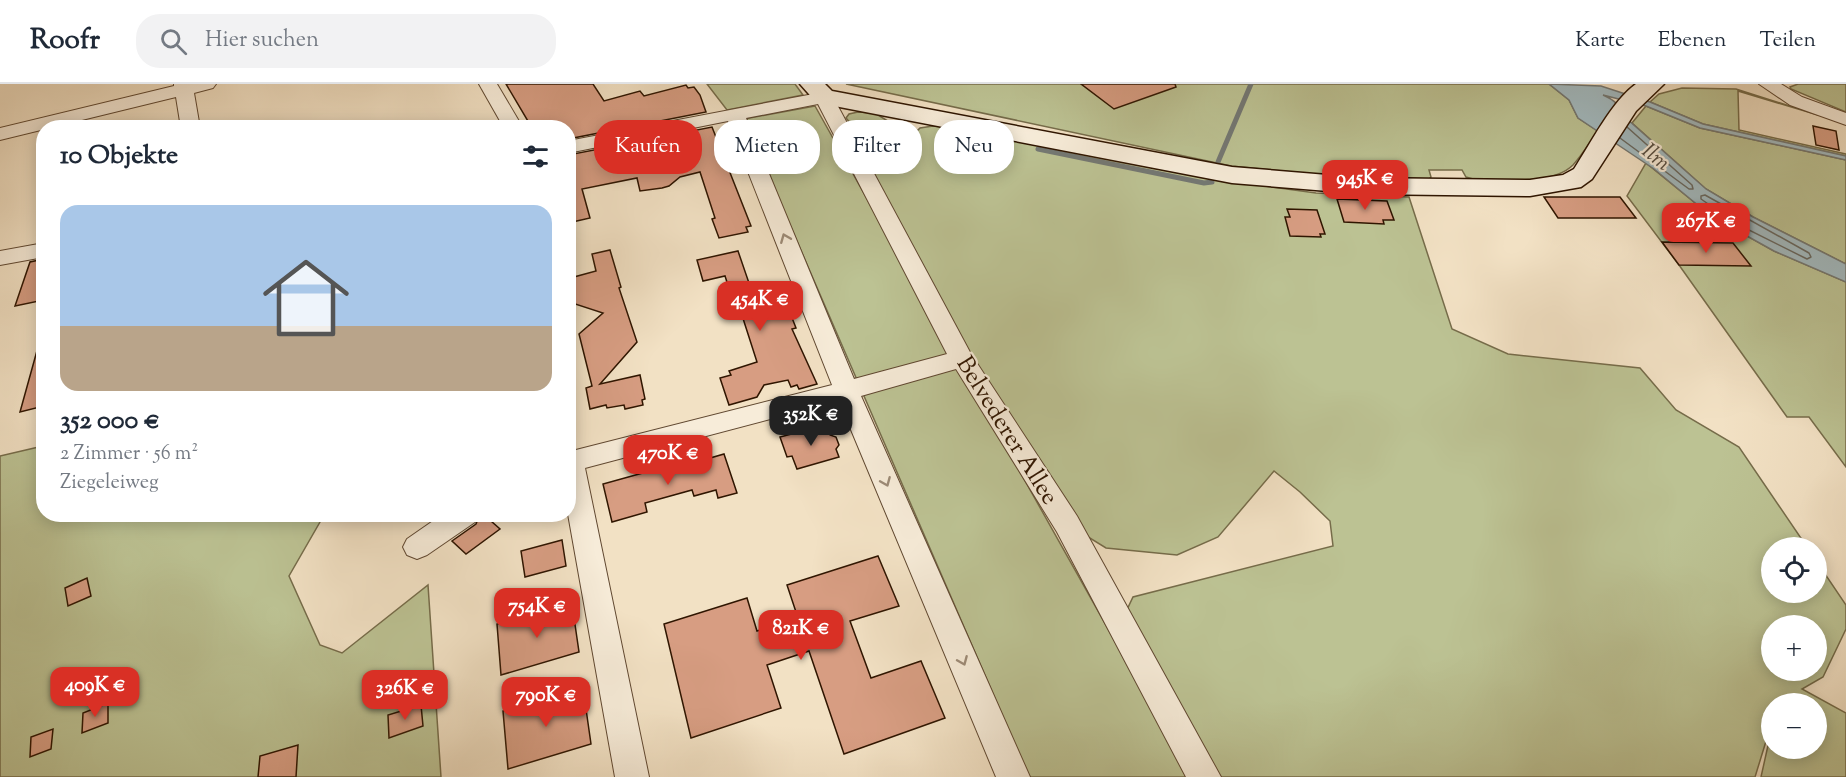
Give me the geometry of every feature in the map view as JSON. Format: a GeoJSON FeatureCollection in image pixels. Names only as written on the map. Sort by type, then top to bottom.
{"type":"FeatureCollection","features":[{"type":"Feature","properties":{"kind":"street"},"geometry":{"type":"LineString","coordinates":[[53,120],[183,86],[207,84]]}},
{"type":"Feature","properties":{"kind":"street"},"geometry":{"type":"LineString","coordinates":[[488,84],[509,120]]}},
{"type":"Feature","properties":{"kind":"street"},"geometry":{"type":"LineString","coordinates":[[1768,84],[1796,101],[1846,119]]}},
{"type":"Feature","properties":{"kind":"street"},"geometry":{"type":"LineString","coordinates":[[183,86],[189,120]]}},
{"type":"Feature","properties":{"kind":"street"},"geometry":{"type":"LineString","coordinates":[[576,145],[735,115],[818,90],[1203,171],[1310,183],[1484,188],[1559,184],[1572,181],[1583,174],[1601,146],[1646,87]]}},
{"type":"Feature","properties":{"kind":"street","name":"Belvederer Allee"},"geometry":{"type":"LineString","coordinates":[[818,90],[961,358],[1067,524],[1204,777]]}},
{"type":"Feature","properties":{"kind":"street"},"geometry":{"type":"LineString","coordinates":[[735,115],[846,389],[1013,777]]}},
{"type":"Feature","properties":{"kind":"street"},"geometry":{"type":"LineString","coordinates":[[0,134],[36,125]]}},
{"type":"Feature","properties":{"kind":"street"},"geometry":{"type":"LineString","coordinates":[[0,258],[36,251]]}},
{"type":"Feature","properties":{"kind":"street"},"geometry":{"type":"LineString","coordinates":[[576,460],[930,369],[961,358]]}},
{"type":"Feature","properties":{"kind":"street"},"geometry":{"type":"LineString","coordinates":[[576,492],[632,777]]}},
{"type":"Feature","properties":{"kind":"street"},"geometry":{"type":"LineString","coordinates":[[417,547],[453,522]]}},
{"type":"Feature","properties":{"kind":"green space"},"geometry":{"type":"Polygon","coordinates":[[[707,84],[795,84],[803,95],[727,110],[707,84]]]}},
{"type":"Feature","properties":{"kind":"green space"},"geometry":{"type":"Polygon","coordinates":[[[846,84],[1549,84],[1569,100],[1578,118],[1598,131],[1573,165],[1564,172],[1539,179],[1473,179],[1466,177],[1462,170],[1429,170],[1431,177],[1429,179],[1324,175],[1231,166],[846,84]]]}},
{"type":"Feature","properties":{"kind":"green space"},"geometry":{"type":"Polygon","coordinates":[[[1798,84],[1846,84],[1846,112],[1791,89],[1790,87],[1798,84]]]}},
{"type":"Feature","properties":{"kind":"green space"},"geometry":{"type":"Polygon","coordinates":[[[1682,88],[1736,89],[1818,115],[1738,91],[1739,130],[1846,154],[1846,156],[1703,124],[1650,102],[1659,94],[1682,88]]]}},
{"type":"Feature","properties":{"kind":"green space"},"geometry":{"type":"Polygon","coordinates":[[[815,106],[832,136],[832,174],[853,174],[1191,777],[1029,777],[768,174],[820,174],[820,120],[744,119],[815,106]]]}},
{"type":"Feature","properties":{"kind":"green space"},"geometry":{"type":"Polygon","coordinates":[[[1646,106],[1700,128],[1846,160],[1846,264],[1753,217],[1706,189],[1632,123],[1646,106]]]}},
{"type":"Feature","properties":{"kind":"green space"},"geometry":{"type":"Polygon","coordinates":[[[875,113],[886,120],[848,120],[846,118],[849,114],[875,113]]]}},
{"type":"Feature","properties":{"kind":"green space"},"geometry":{"type":"Polygon","coordinates":[[[934,126],[934,174],[1014,174],[1014,140],[1200,177],[1316,193],[1409,197],[1452,329],[1508,354],[1640,368],[1676,410],[1739,447],[1800,537],[1761,537],[1761,603],[1827,603],[1827,577],[1846,605],[1846,629],[1827,669],[1827,615],[1761,615],[1761,681],[1816,681],[1802,689],[1809,693],[1761,693],[1761,758],[1755,777],[1215,777],[1124,616],[1133,597],[1333,546],[1330,521],[1274,471],[1218,537],[1177,555],[1106,548],[1067,524],[961,358],[873,174],[922,174],[922,128],[934,126]]]}},
{"type":"Feature","properties":{"kind":"green space"},"geometry":{"type":"Polygon","coordinates":[[[1646,163],[1711,216],[1774,251],[1846,282],[1846,467],[1809,417],[1787,417],[1627,196],[1646,163]]]}},
{"type":"Feature","properties":{"kind":"green space"},"geometry":{"type":"Polygon","coordinates":[[[36,448],[36,522],[320,522],[289,576],[320,645],[342,653],[428,585],[441,777],[0,777],[0,456],[36,448]]]}},
{"type":"Feature","properties":{"kind":"green space"},"geometry":{"type":"Polygon","coordinates":[[[1827,703],[1846,713],[1846,777],[1761,777],[1765,759],[1827,759],[1827,703]]]}},
{"type":"Feature","properties":{"kind":"water","name":"Ilm"},"geometry":{"type":"Polygon","coordinates":[[[1549,84],[1601,86],[1650,102],[1703,124],[1846,156],[1846,160],[1700,128],[1646,106],[1603,95],[1614,101],[1626,118],[1706,189],[1753,217],[1846,264],[1846,282],[1774,251],[1711,216],[1654,169],[1578,118],[1569,100],[1549,84]]]}},
{"type":"Feature","properties":{"kind":"building"},"geometry":{"type":"Polygon","coordinates":[[[506,84],[593,84],[604,101],[640,91],[644,96],[686,85],[688,88],[694,87],[700,95],[706,112],[665,120],[594,120],[594,134],[576,137],[576,120],[527,120],[506,84]]]}},
{"type":"Feature","properties":{"kind":"building"},"geometry":{"type":"Polygon","coordinates":[[[1081,84],[1175,84],[1176,87],[1114,109],[1081,84]]]}},
{"type":"Feature","properties":{"kind":"building"},"geometry":{"type":"Polygon","coordinates":[[[1813,126],[1836,131],[1839,150],[1816,145],[1813,126]]]}},
{"type":"Feature","properties":{"kind":"building"},"geometry":{"type":"Polygon","coordinates":[[[712,127],[714,174],[731,174],[751,226],[746,227],[748,232],[719,238],[712,219],[715,218],[701,174],[702,129],[712,127]]]}},
{"type":"Feature","properties":{"kind":"building"},"geometry":{"type":"Polygon","coordinates":[[[594,150],[594,174],[692,174],[680,177],[669,186],[640,191],[637,178],[582,189],[590,218],[576,221],[576,153],[594,150]]]}},
{"type":"Feature","properties":{"kind":"building"},"geometry":{"type":"Polygon","coordinates":[[[1544,197],[1620,197],[1636,218],[1558,218],[1544,197]]]}},
{"type":"Feature","properties":{"kind":"building"},"geometry":{"type":"Polygon","coordinates":[[[1337,199],[1387,201],[1394,220],[1383,220],[1384,224],[1344,222],[1337,199]]]}},
{"type":"Feature","properties":{"kind":"building"},"geometry":{"type":"Polygon","coordinates":[[[1287,209],[1317,210],[1325,234],[1320,234],[1321,237],[1290,236],[1285,217],[1290,217],[1287,209]]]}},
{"type":"Feature","properties":{"kind":"building"},"geometry":{"type":"Polygon","coordinates":[[[1662,242],[1733,243],[1751,266],[1679,265],[1662,242]]]}},
{"type":"Feature","properties":{"kind":"building"},"geometry":{"type":"Polygon","coordinates":[[[610,250],[621,287],[619,288],[637,342],[600,384],[640,375],[645,399],[642,400],[643,405],[625,409],[624,405],[607,408],[606,405],[590,409],[586,388],[592,386],[579,334],[603,313],[576,304],[576,276],[596,271],[592,254],[610,250]]]}},
{"type":"Feature","properties":{"kind":"building"},"geometry":{"type":"Polygon","coordinates":[[[738,251],[750,286],[772,283],[781,290],[796,328],[792,329],[817,384],[799,389],[797,385],[791,387],[788,380],[764,385],[757,397],[729,405],[720,378],[731,375],[729,371],[757,362],[739,306],[735,307],[725,276],[703,281],[697,260],[738,251]]]}},
{"type":"Feature","properties":{"kind":"building"},"geometry":{"type":"Polygon","coordinates":[[[36,261],[36,302],[15,306],[30,262],[36,261]]]}},
{"type":"Feature","properties":{"kind":"building"},"geometry":{"type":"Polygon","coordinates":[[[36,354],[36,408],[20,412],[36,354]]]}},
{"type":"Feature","properties":{"kind":"building"},"geometry":{"type":"Polygon","coordinates":[[[826,425],[830,435],[836,437],[839,457],[797,469],[792,456],[787,457],[780,437],[826,425]]]}},
{"type":"Feature","properties":{"kind":"building"},"geometry":{"type":"Polygon","coordinates":[[[724,454],[737,493],[718,498],[716,490],[694,496],[692,490],[645,503],[647,512],[612,522],[603,484],[668,466],[669,470],[724,454]]]}},
{"type":"Feature","properties":{"kind":"building"},"geometry":{"type":"Polygon","coordinates":[[[477,522],[492,522],[500,529],[466,554],[452,541],[477,522]]]}},
{"type":"Feature","properties":{"kind":"building"},"geometry":{"type":"Polygon","coordinates":[[[562,540],[566,566],[525,577],[521,551],[562,540]]]}},
{"type":"Feature","properties":{"kind":"building"},"geometry":{"type":"Polygon","coordinates":[[[878,556],[899,606],[850,621],[871,678],[921,661],[945,718],[844,754],[809,651],[767,665],[781,708],[691,738],[664,624],[747,598],[757,631],[798,618],[787,585],[878,556]]]}},
{"type":"Feature","properties":{"kind":"building"},"geometry":{"type":"Polygon","coordinates":[[[87,578],[91,596],[68,606],[65,588],[87,578]]]}},
{"type":"Feature","properties":{"kind":"building"},"geometry":{"type":"Polygon","coordinates":[[[572,604],[579,652],[501,675],[497,624],[572,604]]]}},
{"type":"Feature","properties":{"kind":"building"},"geometry":{"type":"Polygon","coordinates":[[[583,688],[591,744],[508,769],[503,711],[583,688]]]}},
{"type":"Feature","properties":{"kind":"building"},"geometry":{"type":"Polygon","coordinates":[[[108,703],[108,723],[82,733],[83,713],[108,703]]]}},
{"type":"Feature","properties":{"kind":"building"},"geometry":{"type":"Polygon","coordinates":[[[421,705],[423,726],[389,738],[388,715],[421,705]]]}},
{"type":"Feature","properties":{"kind":"building"},"geometry":{"type":"Polygon","coordinates":[[[53,729],[51,749],[30,757],[31,737],[53,729]]]}},
{"type":"Feature","properties":{"kind":"building"},"geometry":{"type":"Polygon","coordinates":[[[298,745],[296,777],[258,777],[260,756],[298,745]]]}},
{"type":"Feature","properties":{"kind":"waterway"},"geometry":{"type":"LineString","coordinates":[[1218,162],[1251,84]]}},
{"type":"Feature","properties":{"kind":"waterway"},"geometry":{"type":"LineString","coordinates":[[1038,149],[1204,183],[1212,182]]}}]}
